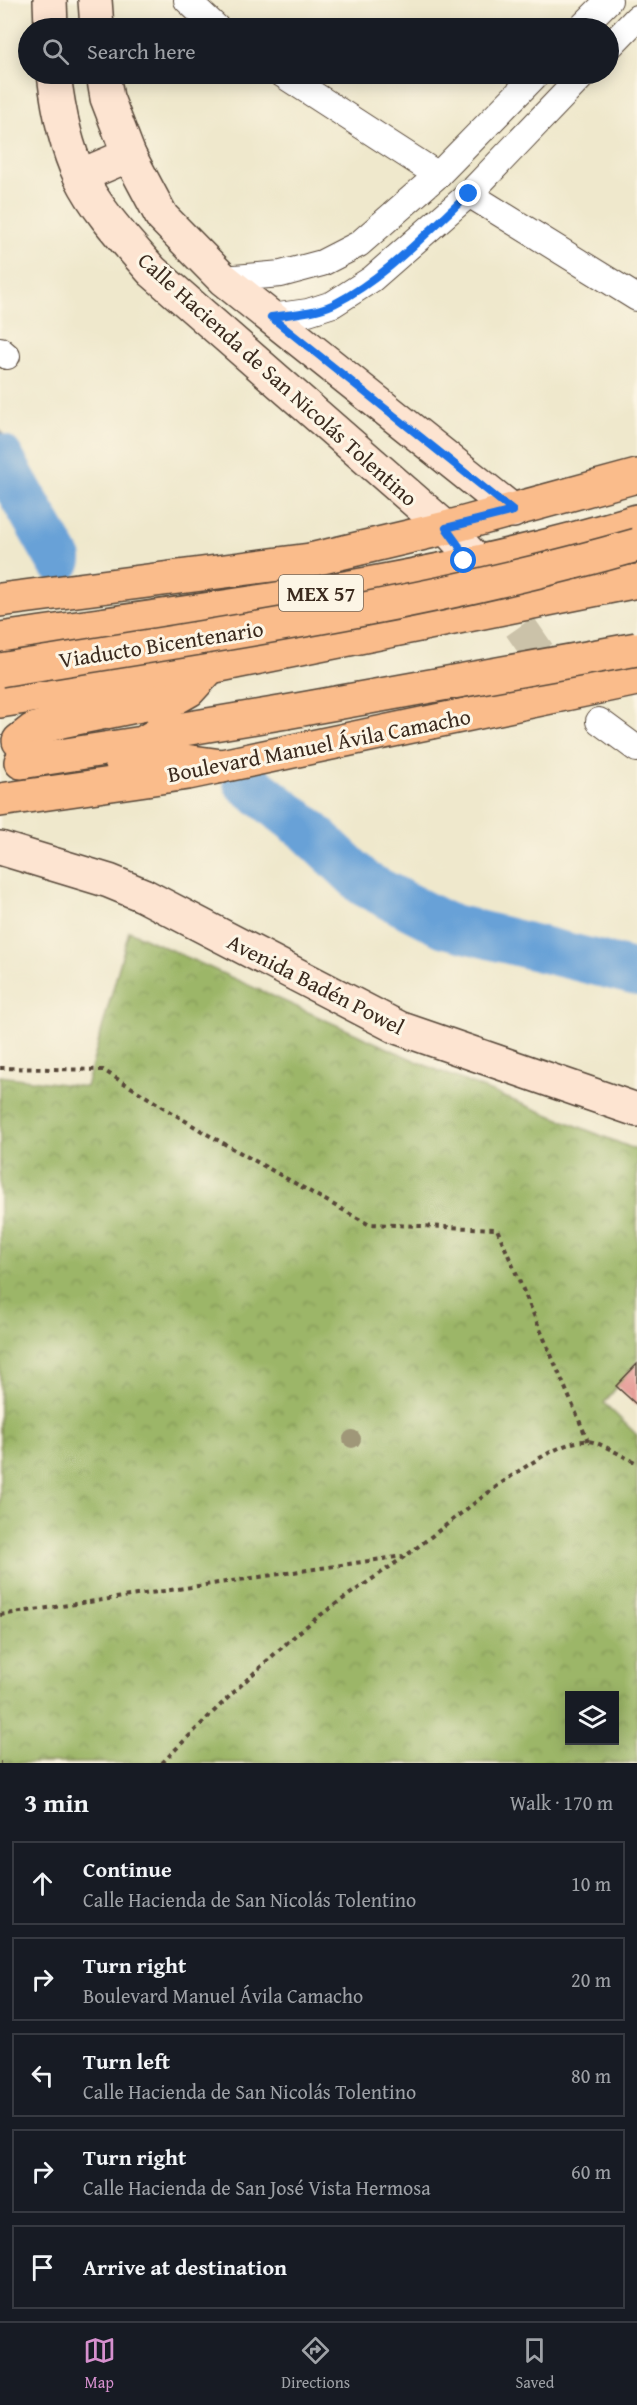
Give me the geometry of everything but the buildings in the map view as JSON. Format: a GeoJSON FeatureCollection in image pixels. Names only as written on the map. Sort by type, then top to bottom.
{"type":"FeatureCollection","features":[{"type":"Feature","properties":{"kind":"main road"},"geometry":{"type":"LineString","coordinates":[[51,0],[51,18]]}},
{"type":"Feature","properties":{"kind":"main road"},"geometry":{"type":"LineString","coordinates":[[95,0],[96,18]]}},
{"type":"Feature","properties":{"kind":"main road","name":"Calle Hacienda de San Nicolás Tolentino"},"geometry":{"type":"LineString","coordinates":[[55,84],[58,107],[80,176],[114,227],[152,272],[460,548]]}},
{"type":"Feature","properties":{"kind":"main road","name":"Calle Hacienda de San Nicolás Tolentino"},"geometry":{"type":"LineString","coordinates":[[105,84],[107,98],[129,155],[162,217],[223,279],[513,511]]}},
{"type":"Feature","properties":{"kind":"main road"},"geometry":{"type":"LineString","coordinates":[[80,176],[129,155]]}},
{"type":"Feature","properties":{"kind":"main road"},"geometry":{"type":"LineString","coordinates":[[0,600],[310,560],[460,548],[513,511],[637,476]]}},
{"type":"Feature","properties":{"kind":"main road","name":"MEX 57"},"geometry":{"type":"LineString","coordinates":[[0,639],[309,595],[438,572],[532,551],[637,521]]}},
{"type":"Feature","properties":{"kind":"main road","name":"Viaducto Bicentenario"},"geometry":{"type":"LineString","coordinates":[[0,670],[259,629],[544,572],[637,545]]}},
{"type":"Feature","properties":{"kind":"main road","name":"MEX 57"},"geometry":{"type":"LineString","coordinates":[[0,701],[210,667],[637,581]]}},
{"type":"Feature","properties":{"kind":"main road"},"geometry":{"type":"LineString","coordinates":[[0,617],[223,593],[309,595]]}},
{"type":"Feature","properties":{"kind":"main road"},"geometry":{"type":"LineString","coordinates":[[10,752],[132,742],[637,649]]}},
{"type":"Feature","properties":{"kind":"main road"},"geometry":{"type":"LineString","coordinates":[[10,752],[33,730],[48,725],[175,698],[189,690],[210,667]]}},
{"type":"Feature","properties":{"kind":"main road","name":"Boulevard Manuel Ávila Camacho"},"geometry":{"type":"LineString","coordinates":[[0,800],[222,766],[542,682],[575,693],[637,679]]}},
{"type":"Feature","properties":{"kind":"main road"},"geometry":{"type":"LineString","coordinates":[[95,716],[132,742],[162,758],[222,766]]}},
{"type":"Feature","properties":{"kind":"main road","name":"Avenida Badén Powel"},"geometry":{"type":"LineString","coordinates":[[0,848],[109,881],[143,895],[399,1028],[637,1110]]}},
{"type":"Feature","properties":{"kind":"street"},"geometry":{"type":"LineString","coordinates":[[187,0],[207,18]]}},
{"type":"Feature","properties":{"kind":"street"},"geometry":{"type":"LineString","coordinates":[[591,18],[609,0]]}},
{"type":"Feature","properties":{"kind":"street"},"geometry":{"type":"LineString","coordinates":[[619,37],[637,18]]}},
{"type":"Feature","properties":{"kind":"street"},"geometry":{"type":"LineString","coordinates":[[297,84],[438,175]]}},
{"type":"Feature","properties":{"kind":"street"},"geometry":{"type":"LineString","coordinates":[[223,279],[281,274],[322,263],[359,244],[438,175],[527,84]]}},
{"type":"Feature","properties":{"kind":"street"},"geometry":{"type":"LineString","coordinates":[[271,317],[308,312],[333,304],[372,279],[469,194],[574,84]]}},
{"type":"Feature","properties":{"kind":"street"},"geometry":{"type":"LineString","coordinates":[[469,194],[637,298]]}},
{"type":"Feature","properties":{"kind":"street"},"geometry":{"type":"LineString","coordinates":[[599,721],[637,749]]}},
{"type":"Feature","properties":{"kind":"path"},"geometry":{"type":"LineString","coordinates":[[0,1068],[103,1070],[205,1133],[368,1224],[497,1229],[588,1441]]}},
{"type":"Feature","properties":{"kind":"path"},"geometry":{"type":"LineString","coordinates":[[162,1763],[235,1689],[299,1632],[343,1598],[407,1556],[516,1473],[554,1449],[588,1441],[637,1463]]}},
{"type":"Feature","properties":{"kind":"path"},"geometry":{"type":"LineString","coordinates":[[0,1615],[407,1556]]}},
{"type":"Feature","properties":{"kind":"green space"},"geometry":{"type":"Polygon","coordinates":[[[129,931],[427,1066],[637,1150],[637,1362],[604,1403],[637,1435],[637,1763],[0,1763],[0,1076],[86,1087],[129,931]]]}},
{"type":"Feature","properties":{"kind":"water"},"geometry":{"type":"Polygon","coordinates":[[[0,430],[78,552],[38,562],[0,484],[0,430]]]}},
{"type":"Feature","properties":{"kind":"waterway"},"geometry":{"type":"LineString","coordinates":[[0,457],[59,560]]}},
{"type":"Feature","properties":{"kind":"waterway"},"geometry":{"type":"LineString","coordinates":[[246,782],[308,830],[365,884],[445,925],[637,973]]}},
{"type":"Feature","properties":{"kind":"tunnel"},"geometry":{"type":"LineString","coordinates":[[492,586],[551,671]]}},
{"type":"Feature","properties":{"kind":"route"},"geometry":{"type":"LineString","coordinates":[[464,561],[459,546],[446,528],[513,511],[271,317],[308,312],[333,304],[372,279],[469,194]]}}]}
